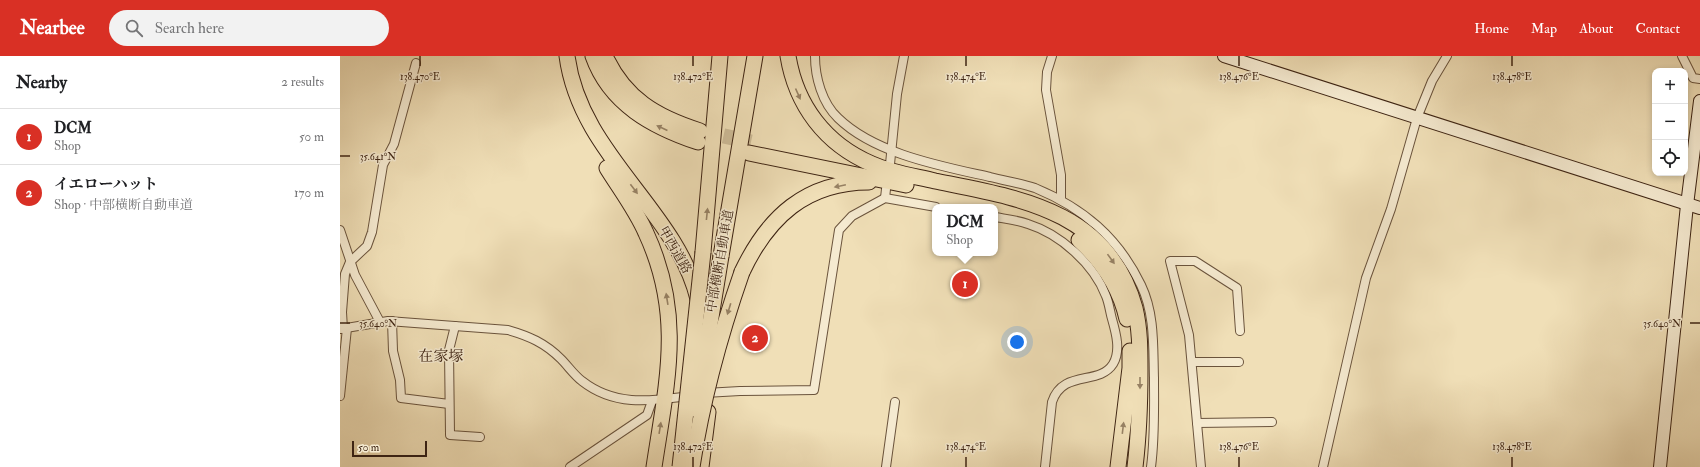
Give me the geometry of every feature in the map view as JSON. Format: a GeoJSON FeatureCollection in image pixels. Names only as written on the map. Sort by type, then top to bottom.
{"type":"FeatureCollection","features":[{"type":"Feature","properties":{"kind":"highway","name":"甲西道路"},"geometry":{"type":"LineString","coordinates":[[559,56],[567,90],[578,116],[646,231],[662,275],[668,298],[670,349],[658,400],[654,467]]}},
{"type":"Feature","properties":{"kind":"highway","name":"甲西道路"},"geometry":{"type":"LineString","coordinates":[[567,56],[575,87],[596,134],[614,162],[672,240],[691,274],[703,316],[710,373],[710,393],[701,467]]}},
{"type":"Feature","properties":{"kind":"highway"},"geometry":{"type":"LineString","coordinates":[[593,56],[610,87],[632,109],[662,129],[699,136],[638,101],[619,81],[605,56]]}},
{"type":"Feature","properties":{"kind":"highway"},"geometry":{"type":"LineString","coordinates":[[712,254],[720,56]]}},
{"type":"Feature","properties":{"kind":"highway","name":"中部横断自動車道"},"geometry":{"type":"LineString","coordinates":[[680,467],[712,254],[746,56]]}},
{"type":"Feature","properties":{"kind":"highway","name":"中部横断自動車道"},"geometry":{"type":"LineString","coordinates":[[687,467],[712,254],[755,56]]}},
{"type":"Feature","properties":{"kind":"highway"},"geometry":{"type":"LineString","coordinates":[[788,56],[795,88],[803,105],[817,124],[839,145],[856,157],[891,177]]}},
{"type":"Feature","properties":{"kind":"highway"},"geometry":{"type":"LineString","coordinates":[[750,148],[891,177],[997,203],[1037,215],[1057,224],[1073,235],[1109,275],[1125,310],[1129,328],[1130,368],[1118,467]]}},
{"type":"Feature","properties":{"kind":"highway"},"geometry":{"type":"LineString","coordinates":[[692,467],[713,367],[731,303],[742,272],[753,249],[781,214],[798,201],[818,191],[840,185],[891,177],[997,194],[1040,206],[1062,216],[1079,228],[1107,254],[1119,270],[1128,288],[1139,327],[1140,420],[1135,467]]}},
{"type":"Feature","properties":{"kind":"street"},"geometry":{"type":"LineString","coordinates":[[815,56],[818,82],[826,102],[837,117],[856,132],[892,150],[945,167],[1034,187],[1061,200],[1088,217],[1114,243],[1126,258],[1141,286],[1149,309],[1153,331],[1155,438],[1151,467]]}},
{"type":"Feature","properties":{"kind":"street"},"geometry":{"type":"LineString","coordinates":[[885,198],[891,177],[897,94],[904,56]]}},
{"type":"Feature","properties":{"kind":"street"},"geometry":{"type":"LineString","coordinates":[[1052,56],[1047,72],[1046,90],[1061,175],[1061,200]]}},
{"type":"Feature","properties":{"kind":"street"},"geometry":{"type":"LineString","coordinates":[[1224,56],[1700,208]]}},
{"type":"Feature","properties":{"kind":"street"},"geometry":{"type":"LineString","coordinates":[[1324,467],[1366,278],[1392,209],[1417,118],[1432,81],[1447,56]]}},
{"type":"Feature","properties":{"kind":"street"},"geometry":{"type":"LineString","coordinates":[[1682,56],[1694,78],[1700,79]]}},
{"type":"Feature","properties":{"kind":"street"},"geometry":{"type":"LineString","coordinates":[[340,396],[343,329],[342,312],[345,274],[350,262],[367,246],[370,239],[383,165],[394,144],[416,63]]}},
{"type":"Feature","properties":{"kind":"street"},"geometry":{"type":"LineString","coordinates":[[1660,467],[1687,205],[1700,101]]}},
{"type":"Feature","properties":{"kind":"street"},"geometry":{"type":"LineString","coordinates":[[343,329],[392,321],[508,330],[527,335],[543,343],[581,380],[599,392],[617,399],[636,401],[658,400],[710,393],[814,390],[839,230],[852,216],[885,198],[932,206]]}},
{"type":"Feature","properties":{"kind":"street"},"geometry":{"type":"LineString","coordinates":[[998,218],[1028,224],[1044,231],[1059,240],[1085,263],[1094,272],[1106,296],[1115,330],[1116,354],[1110,367],[1106,371],[1066,383],[1055,393],[1052,402],[1045,467]]}},
{"type":"Feature","properties":{"kind":"street"},"geometry":{"type":"LineString","coordinates":[[340,230],[350,262],[366,298],[380,322]]}},
{"type":"Feature","properties":{"kind":"street"},"geometry":{"type":"LineString","coordinates":[[1201,467],[1190,335],[1170,261],[1194,261],[1237,288],[1240,332]]}},
{"type":"Feature","properties":{"kind":"street"},"geometry":{"type":"LineString","coordinates":[[392,321],[393,351],[400,380],[401,398],[449,404]]}},
{"type":"Feature","properties":{"kind":"street"},"geometry":{"type":"LineString","coordinates":[[455,326],[449,350],[450,435],[480,437]]}},
{"type":"Feature","properties":{"kind":"street"},"geometry":{"type":"LineString","coordinates":[[1192,362],[1240,362]]}},
{"type":"Feature","properties":{"kind":"street"},"geometry":{"type":"LineString","coordinates":[[570,467],[647,415],[658,400]]}},
{"type":"Feature","properties":{"kind":"street"},"geometry":{"type":"LineString","coordinates":[[886,467],[895,402]]}},
{"type":"Feature","properties":{"kind":"street"},"geometry":{"type":"LineString","coordinates":[[1197,423],[1272,422]]}},
{"type":"Feature","properties":{"kind":"tunnel"},"geometry":{"type":"LineString","coordinates":[[701,131],[751,142]]}},
{"type":"Feature","properties":{"kind":"place","name":"DCM"},"geometry":{"type":"Point","coordinates":[965,284]}},
{"type":"Feature","properties":{"kind":"place","name":"イエローハット"},"geometry":{"type":"Point","coordinates":[755,338]}},
{"type":"Feature","properties":{"kind":"district","name":"在家塚"},"geometry":{"type":"Point","coordinates":[441,356]}}]}
